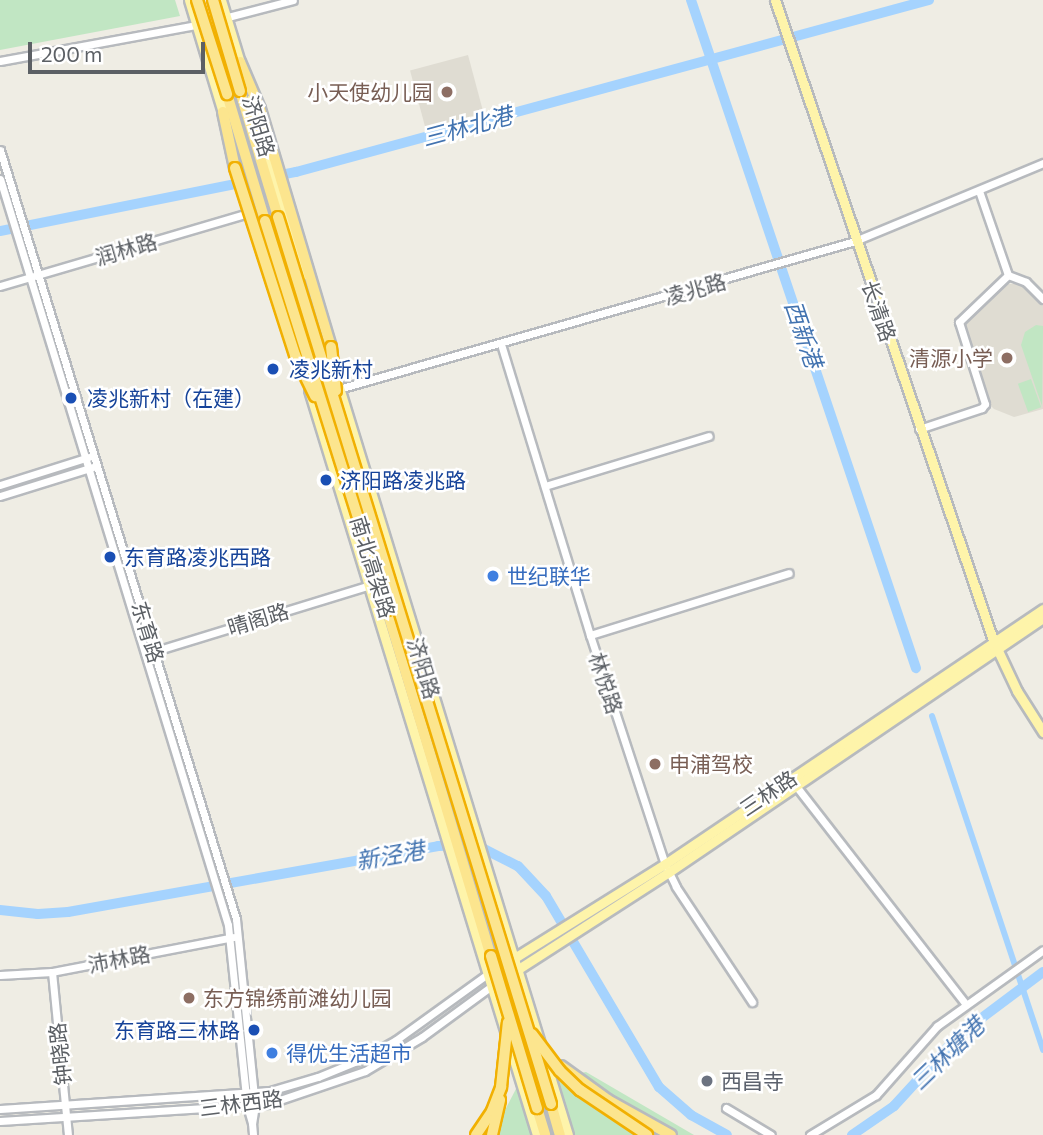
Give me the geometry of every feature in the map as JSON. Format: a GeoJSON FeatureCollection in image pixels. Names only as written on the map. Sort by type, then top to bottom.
{"type":"FeatureCollection","features":[{"type":"Feature","properties":{"kind":"highway","name":"南北高架路"},"geometry":{"type":"LineString","coordinates":[[197,0],[545,1135]]}},
{"type":"Feature","properties":{"kind":"highway","name":"南北高架路"},"geometry":{"type":"LineString","coordinates":[[213,0],[560,1135]]}},
{"type":"Feature","properties":{"kind":"highway"},"geometry":{"type":"LineString","coordinates":[[240,62],[260,109],[331,347],[337,408]]}},
{"type":"Feature","properties":{"kind":"highway"},"geometry":{"type":"LineString","coordinates":[[223,112],[295,355],[324,412]]}},
{"type":"Feature","properties":{"kind":"highway"},"geometry":{"type":"LineString","coordinates":[[492,1135],[500,1110],[508,1013]]}},
{"type":"Feature","properties":{"kind":"highway"},"geometry":{"type":"LineString","coordinates":[[524,1019],[542,1048],[580,1090],[647,1135]]}},
{"type":"Feature","properties":{"kind":"highway"},"geometry":{"type":"LineString","coordinates":[[542,1048],[590,1088],[671,1135]]}},
{"type":"Feature","properties":{"kind":"highway"},"geometry":{"type":"LineString","coordinates":[[476,1135],[492,1111],[501,1087]]}},
{"type":"Feature","properties":{"kind":"main road","name":"济阳路"},"geometry":{"type":"LineString","coordinates":[[189,0],[223,112]]}},
{"type":"Feature","properties":{"kind":"main road","name":"济阳路"},"geometry":{"type":"LineString","coordinates":[[221,0],[568,1135]]}},
{"type":"Feature","properties":{"kind":"main road","name":"长清路"},"geometry":{"type":"LineString","coordinates":[[775,0],[993,640],[1017,691],[1043,732]]}},
{"type":"Feature","properties":{"kind":"main road","name":"济阳路"},"geometry":{"type":"LineString","coordinates":[[238,169],[370,585],[537,1135]]}},
{"type":"Feature","properties":{"kind":"main road","name":"三林路"},"geometry":{"type":"LineString","coordinates":[[493,985],[593,922],[932,686],[993,640],[1043,609]]}},
{"type":"Feature","properties":{"kind":"main road","name":"三林路"},"geometry":{"type":"LineString","coordinates":[[932,686],[998,649],[1043,618]]}},
{"type":"Feature","properties":{"kind":"main road","name":"三林路"},"geometry":{"type":"LineString","coordinates":[[489,973],[586,912],[667,868],[796,786],[916,697]]}},
{"type":"Feature","properties":{"kind":"street"},"geometry":{"type":"LineString","coordinates":[[0,61],[197,25],[293,0]]}},
{"type":"Feature","properties":{"kind":"street","name":"东育路"},"geometry":{"type":"LineString","coordinates":[[0,150],[10,204]]}},
{"type":"Feature","properties":{"kind":"street","name":"凌兆路"},"geometry":{"type":"LineString","coordinates":[[311,397],[790,262],[855,241],[1043,163]]}},
{"type":"Feature","properties":{"kind":"street","name":"东育路"},"geometry":{"type":"LineString","coordinates":[[0,179],[26,248],[150,652],[232,905],[253,1135]]}},
{"type":"Feature","properties":{"kind":"street"},"geometry":{"type":"LineString","coordinates":[[979,191],[1008,275],[1026,282],[1043,299]]}},
{"type":"Feature","properties":{"kind":"street","name":"润林路"},"geometry":{"type":"LineString","coordinates":[[0,286],[251,207]]}},
{"type":"Feature","properties":{"kind":"street"},"geometry":{"type":"LineString","coordinates":[[919,429],[984,407],[959,321],[1008,275]]}},
{"type":"Feature","properties":{"kind":"street","name":"林悦路"},"geometry":{"type":"LineString","coordinates":[[501,344],[590,635],[667,868],[752,1002]]}},
{"type":"Feature","properties":{"kind":"street"},"geometry":{"type":"LineString","coordinates":[[545,486],[709,436]]}},
{"type":"Feature","properties":{"kind":"street"},"geometry":{"type":"LineString","coordinates":[[0,485],[90,457]]}},
{"type":"Feature","properties":{"kind":"street"},"geometry":{"type":"LineString","coordinates":[[0,496],[93,467]]}},
{"type":"Feature","properties":{"kind":"street"},"geometry":{"type":"LineString","coordinates":[[590,635],[789,573]]}},
{"type":"Feature","properties":{"kind":"street","name":"晴阁路"},"geometry":{"type":"LineString","coordinates":[[150,652],[370,585]]}},
{"type":"Feature","properties":{"kind":"street","name":"东育路"},"geometry":{"type":"LineString","coordinates":[[150,652],[210,865],[234,937]]}},
{"type":"Feature","properties":{"kind":"street"},"geometry":{"type":"LineString","coordinates":[[796,786],[966,1004]]}},
{"type":"Feature","properties":{"kind":"street","name":"沛林路"},"geometry":{"type":"LineString","coordinates":[[0,975],[52,972],[234,937]]}},
{"type":"Feature","properties":{"kind":"street"},"geometry":{"type":"LineString","coordinates":[[810,1135],[876,1095],[937,1026],[1043,950]]}},
{"type":"Feature","properties":{"kind":"street","name":"钟晓路"},"geometry":{"type":"LineString","coordinates":[[52,972],[68,1135]]}},
{"type":"Feature","properties":{"kind":"street","name":"三林西路"},"geometry":{"type":"LineString","coordinates":[[0,1109],[270,1091],[318,1077],[362,1059],[396,1040],[489,973]]}},
{"type":"Feature","properties":{"kind":"street","name":"三林西路"},"geometry":{"type":"LineString","coordinates":[[0,1121],[268,1104],[365,1070],[422,1037],[493,985]]}},
{"type":"Feature","properties":{"kind":"street"},"geometry":{"type":"LineString","coordinates":[[726,1108],[771,1135]]}},
{"type":"Feature","properties":{"kind":"shaded area","name":"小天使幼儿园"},"geometry":{"type":"Polygon","coordinates":[[[468,55],[484,113],[426,128],[410,71],[468,55]]]}},
{"type":"Feature","properties":{"kind":"shaded area","name":"清源小学"},"geometry":{"type":"Polygon","coordinates":[[[1004,284],[1023,284],[1043,304],[1043,409],[1014,417],[994,409],[988,403],[960,323],[1004,284]]]}},
{"type":"Feature","properties":{"kind":"green space"},"geometry":{"type":"Polygon","coordinates":[[[0,0],[175,0],[180,16],[0,50],[0,0]]]}},
{"type":"Feature","properties":{"kind":"green space"},"geometry":{"type":"Polygon","coordinates":[[[1036,325],[1043,326],[1042,406],[1021,345],[1025,332],[1036,325]]]}},
{"type":"Feature","properties":{"kind":"green space"},"geometry":{"type":"Polygon","coordinates":[[[1031,379],[1041,407],[1028,412],[1018,384],[1031,379]]]}},
{"type":"Feature","properties":{"kind":"green space"},"geometry":{"type":"Polygon","coordinates":[[[586,1072],[694,1135],[492,1135],[518,1085],[586,1072]]]}},
{"type":"Feature","properties":{"kind":"waterway","name":"西新港"},"geometry":{"type":"LineString","coordinates":[[691,0],[916,668]]}},
{"type":"Feature","properties":{"kind":"waterway","name":"三林北港"},"geometry":{"type":"LineString","coordinates":[[0,231],[296,172],[929,0]]}},
{"type":"Feature","properties":{"kind":"waterway"},"geometry":{"type":"LineString","coordinates":[[932,716],[1043,1050]]}},
{"type":"Feature","properties":{"kind":"waterway","name":"新泾港"},"geometry":{"type":"LineString","coordinates":[[0,910],[38,914],[68,912],[438,846],[462,845],[484,849],[518,866],[546,896],[659,1087],[691,1115],[727,1135]]}},
{"type":"Feature","properties":{"kind":"waterway","name":"三林塘港"},"geometry":{"type":"LineString","coordinates":[[852,1135],[894,1106],[959,1035],[1043,972]]}},
{"type":"Feature","properties":{"kind":"place","name":"小天使幼儿园"},"geometry":{"type":"Point","coordinates":[447,92]}},
{"type":"Feature","properties":{"kind":"place","name":"清源小学"},"geometry":{"type":"Point","coordinates":[1007,358]}},
{"type":"Feature","properties":{"kind":"place","name":"凌兆新村"},"geometry":{"type":"Point","coordinates":[273,369]}},
{"type":"Feature","properties":{"kind":"place","name":"凌兆新村（在建）"},"geometry":{"type":"Point","coordinates":[71,398]}},
{"type":"Feature","properties":{"kind":"place","name":"济阳路凌兆路"},"geometry":{"type":"Point","coordinates":[326,480]}},
{"type":"Feature","properties":{"kind":"place","name":"东育路凌兆西路"},"geometry":{"type":"Point","coordinates":[110,557]}},
{"type":"Feature","properties":{"kind":"place","name":"世纪联华"},"geometry":{"type":"Point","coordinates":[493,576]}},
{"type":"Feature","properties":{"kind":"place","name":"申浦驾校"},"geometry":{"type":"Point","coordinates":[655,764]}},
{"type":"Feature","properties":{"kind":"place","name":"东方锦绣前滩幼儿园"},"geometry":{"type":"Point","coordinates":[189,998]}},
{"type":"Feature","properties":{"kind":"place","name":"东育路三林路"},"geometry":{"type":"Point","coordinates":[254,1030]}},
{"type":"Feature","properties":{"kind":"place","name":"得优生活超市"},"geometry":{"type":"Point","coordinates":[272,1053]}},
{"type":"Feature","properties":{"kind":"place","name":"西昌寺"},"geometry":{"type":"Point","coordinates":[707,1081]}}]}
